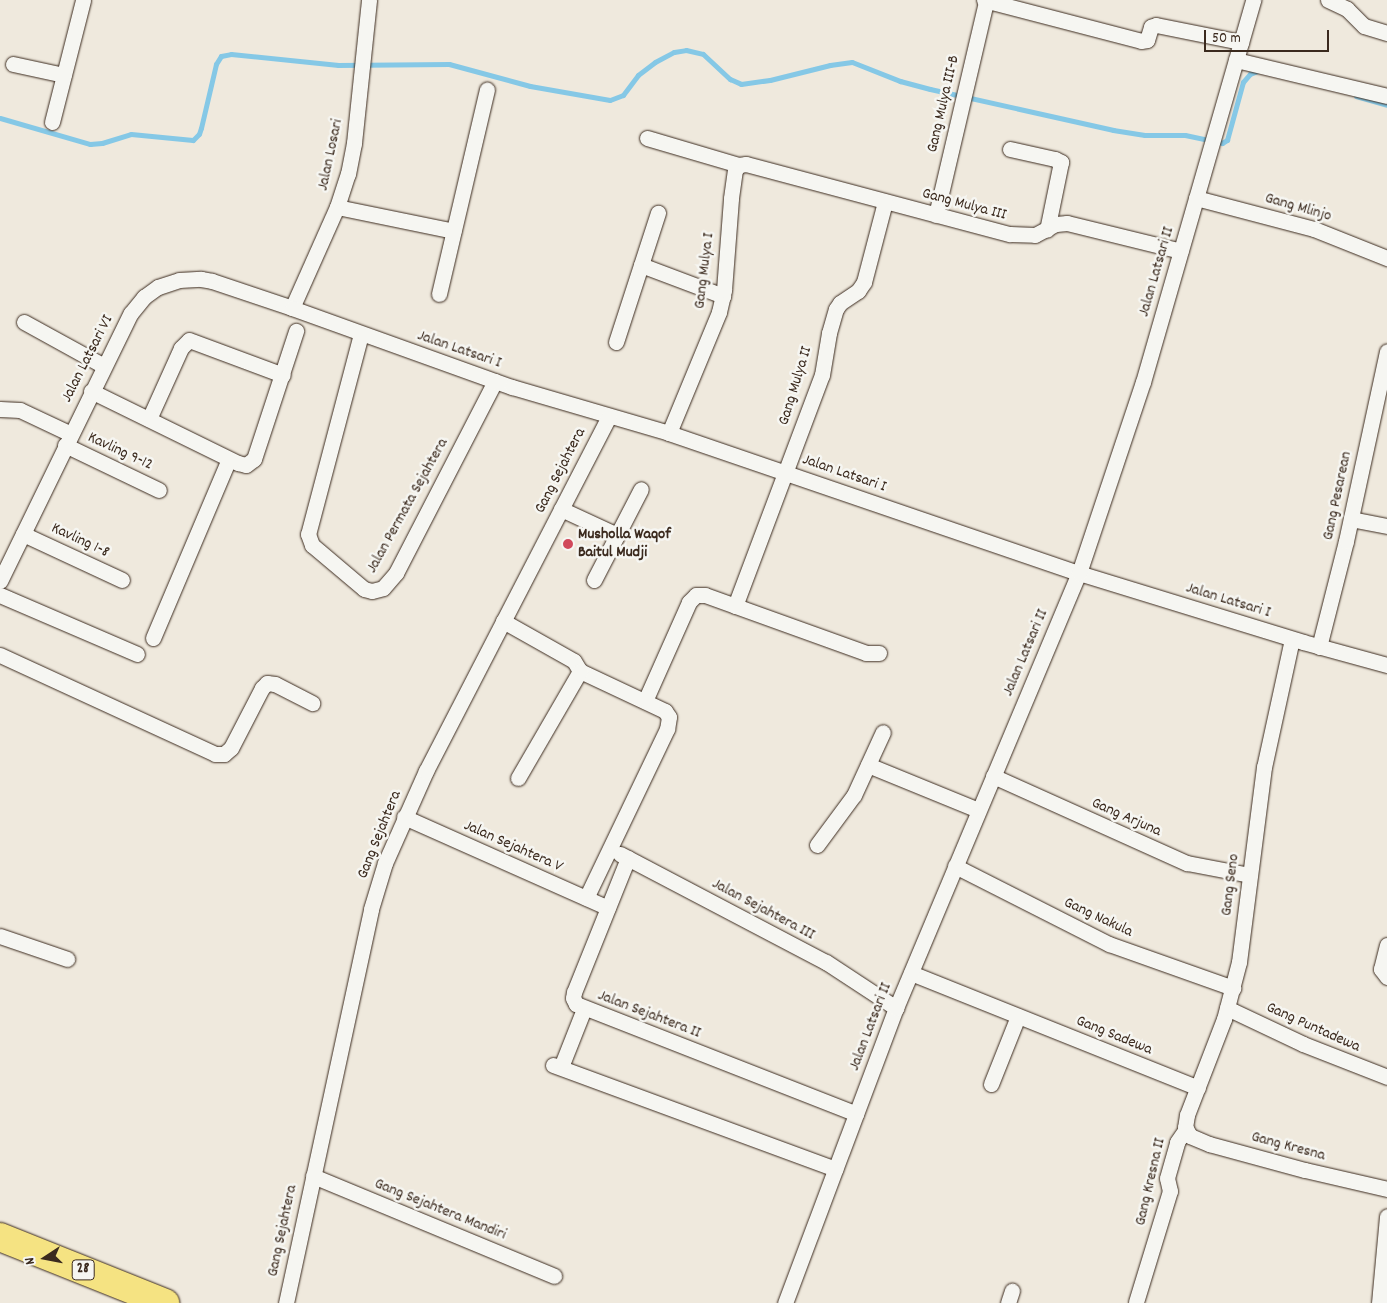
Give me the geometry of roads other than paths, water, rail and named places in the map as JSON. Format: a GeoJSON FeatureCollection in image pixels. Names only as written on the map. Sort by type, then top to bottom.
{"type":"FeatureCollection","features":[{"type":"Feature","properties":{"kind":"highway","name":"28"},"geometry":{"type":"LineString","coordinates":[[0,1237],[165,1303]]}},
{"type":"Feature","properties":{"kind":"street"},"geometry":{"type":"LineString","coordinates":[[52,122],[82,0]]}},
{"type":"Feature","properties":{"kind":"street","name":"Jalan Losari"},"geometry":{"type":"LineString","coordinates":[[292,308],[337,207],[351,162],[369,0]]}},
{"type":"Feature","properties":{"kind":"street"},"geometry":{"type":"LineString","coordinates":[[985,0],[1141,41],[1147,40],[1151,27],[1156,25],[1241,42]]}},
{"type":"Feature","properties":{"kind":"street","name":"Gang Mulya III-B"},"geometry":{"type":"LineString","coordinates":[[936,215],[985,0]]}},
{"type":"Feature","properties":{"kind":"street","name":"Jalan Latsari II"},"geometry":{"type":"LineString","coordinates":[[785,1303],[896,1008],[1079,573],[1142,382],[1253,0]]}},
{"type":"Feature","properties":{"kind":"street"},"geometry":{"type":"LineString","coordinates":[[1328,0],[1347,9],[1364,26],[1387,33]]}},
{"type":"Feature","properties":{"kind":"street"},"geometry":{"type":"LineString","coordinates":[[1236,60],[1387,96]]}},
{"type":"Feature","properties":{"kind":"street"},"geometry":{"type":"LineString","coordinates":[[13,64],[64,75]]}},
{"type":"Feature","properties":{"kind":"street"},"geometry":{"type":"LineString","coordinates":[[439,294],[487,90]]}},
{"type":"Feature","properties":{"kind":"street","name":"Gang Mulya III"},"geometry":{"type":"LineString","coordinates":[[647,138],[739,165],[746,164],[1014,235],[1030,236],[1056,224],[1067,223],[1181,251]]}},
{"type":"Feature","properties":{"kind":"street"},"geometry":{"type":"LineString","coordinates":[[1010,149],[1055,158],[1061,162],[1046,230]]}},
{"type":"Feature","properties":{"kind":"street","name":"Gang Mulya I"},"geometry":{"type":"LineString","coordinates":[[669,434],[716,322],[723,296],[731,198],[735,170],[739,165]]}},
{"type":"Feature","properties":{"kind":"street","name":"Gang Mlinjo"},"geometry":{"type":"LineString","coordinates":[[1196,198],[1314,230],[1387,258]]}},
{"type":"Feature","properties":{"kind":"street","name":"Gang Mulya II"},"geometry":{"type":"LineString","coordinates":[[735,606],[824,366],[829,333],[836,309],[840,303],[856,294],[862,286],[885,202]]}},
{"type":"Feature","properties":{"kind":"street"},"geometry":{"type":"LineString","coordinates":[[337,207],[454,231]]}},
{"type":"Feature","properties":{"kind":"street"},"geometry":{"type":"LineString","coordinates":[[616,342],[658,213]]}},
{"type":"Feature","properties":{"kind":"street"},"geometry":{"type":"LineString","coordinates":[[641,266],[723,296]]}},
{"type":"Feature","properties":{"kind":"street","name":"Jalan Latsari VI"},"geometry":{"type":"LineString","coordinates":[[0,581],[91,391],[137,305],[158,287],[190,279],[212,281],[292,308]]}},
{"type":"Feature","properties":{"kind":"street","name":"Jalan Latsari I"},"geometry":{"type":"LineString","coordinates":[[292,308],[495,381],[786,472],[1079,573],[1292,639],[1387,665]]}},
{"type":"Feature","properties":{"kind":"street"},"geometry":{"type":"LineString","coordinates":[[24,322],[104,366]]}},
{"type":"Feature","properties":{"kind":"street"},"geometry":{"type":"LineString","coordinates":[[91,391],[229,459],[246,465],[254,459],[283,376],[296,331]]}},
{"type":"Feature","properties":{"kind":"street","name":"Jalan Permata Sejahtera"},"geometry":{"type":"LineString","coordinates":[[361,334],[308,537],[315,548],[364,589],[372,591],[383,588],[396,573],[495,381]]}},
{"type":"Feature","properties":{"kind":"street"},"geometry":{"type":"LineString","coordinates":[[149,419],[181,348],[189,340],[283,376]]}},
{"type":"Feature","properties":{"kind":"street","name":"Gang Pesarean"},"geometry":{"type":"LineString","coordinates":[[1319,647],[1351,519],[1387,351]]}},
{"type":"Feature","properties":{"kind":"street","name":"Kavling 9-12"},"geometry":{"type":"LineString","coordinates":[[0,409],[20,410],[68,440],[159,490]]}},
{"type":"Feature","properties":{"kind":"street","name":"Gang Sejahtera"},"geometry":{"type":"LineString","coordinates":[[286,1303],[371,909],[380,876],[404,817],[609,417]]}},
{"type":"Feature","properties":{"kind":"street"},"geometry":{"type":"LineString","coordinates":[[153,638],[229,459]]}},
{"type":"Feature","properties":{"kind":"street"},"geometry":{"type":"LineString","coordinates":[[594,580],[641,490]]}},
{"type":"Feature","properties":{"kind":"street"},"geometry":{"type":"LineString","coordinates":[[561,509],[617,534]]}},
{"type":"Feature","properties":{"kind":"street"},"geometry":{"type":"LineString","coordinates":[[1351,519],[1387,526]]}},
{"type":"Feature","properties":{"kind":"street","name":"Kavling 1-8"},"geometry":{"type":"LineString","coordinates":[[22,534],[122,580]]}},
{"type":"Feature","properties":{"kind":"street"},"geometry":{"type":"LineString","coordinates":[[0,594],[137,654]]}},
{"type":"Feature","properties":{"kind":"street"},"geometry":{"type":"LineString","coordinates":[[645,701],[694,596],[705,595],[866,652],[879,653]]}},
{"type":"Feature","properties":{"kind":"street"},"geometry":{"type":"LineString","coordinates":[[503,621],[574,661],[580,671],[665,711],[670,720],[586,898]]}},
{"type":"Feature","properties":{"kind":"street","name":"Gang Seno"},"geometry":{"type":"LineString","coordinates":[[1186,1129],[1186,1120],[1227,1008],[1241,952],[1264,767],[1292,639]]}},
{"type":"Feature","properties":{"kind":"street"},"geometry":{"type":"LineString","coordinates":[[0,655],[215,754],[224,754],[231,748],[264,685],[275,684],[312,703]]}},
{"type":"Feature","properties":{"kind":"street"},"geometry":{"type":"LineString","coordinates":[[518,778],[580,671]]}},
{"type":"Feature","properties":{"kind":"street"},"geometry":{"type":"LineString","coordinates":[[817,846],[849,802],[883,732]]}},
{"type":"Feature","properties":{"kind":"street"},"geometry":{"type":"LineString","coordinates":[[868,765],[978,810]]}},
{"type":"Feature","properties":{"kind":"street","name":"Gang Arjuna"},"geometry":{"type":"LineString","coordinates":[[993,776],[1187,863],[1250,875]]}},
{"type":"Feature","properties":{"kind":"street","name":"Jalan Sejahtera V"},"geometry":{"type":"LineString","coordinates":[[404,817],[608,908]]}},
{"type":"Feature","properties":{"kind":"street","name":"Jalan Sejahtera III"},"geometry":{"type":"LineString","coordinates":[[610,849],[826,962],[896,1008]]}},
{"type":"Feature","properties":{"kind":"street","name":"Jalan Sejahtera II"},"geometry":{"type":"LineString","coordinates":[[628,858],[574,992],[574,1002],[584,1009],[856,1114]]}},
{"type":"Feature","properties":{"kind":"street","name":"Gang Nakula"},"geometry":{"type":"LineString","coordinates":[[955,866],[1109,944],[1233,988]]}},
{"type":"Feature","properties":{"kind":"street"},"geometry":{"type":"LineString","coordinates":[[0,936],[67,959]]}},
{"type":"Feature","properties":{"kind":"street"},"geometry":{"type":"LineString","coordinates":[[1387,945],[1381,969],[1387,977]]}},
{"type":"Feature","properties":{"kind":"street","name":"Gang Sadewa"},"geometry":{"type":"LineString","coordinates":[[911,973],[1198,1088]]}},
{"type":"Feature","properties":{"kind":"street","name":"Gang Puntadewa"},"geometry":{"type":"LineString","coordinates":[[1227,1008],[1311,1047],[1387,1077]]}},
{"type":"Feature","properties":{"kind":"street"},"geometry":{"type":"LineString","coordinates":[[584,1009],[557,1066],[835,1169]]}},
{"type":"Feature","properties":{"kind":"street"},"geometry":{"type":"LineString","coordinates":[[991,1084],[1018,1016]]}},
{"type":"Feature","properties":{"kind":"street","name":"Gang Kresna"},"geometry":{"type":"LineString","coordinates":[[1186,1129],[1193,1138],[1209,1144],[1305,1170],[1387,1189]]}},
{"type":"Feature","properties":{"kind":"street","name":"Gang Kresna II"},"geometry":{"type":"LineString","coordinates":[[1136,1302],[1170,1191],[1167,1178],[1177,1142],[1186,1129]]}},
{"type":"Feature","properties":{"kind":"street","name":"Gang Sejahtera Mandiri"},"geometry":{"type":"LineString","coordinates":[[313,1176],[554,1276]]}},
{"type":"Feature","properties":{"kind":"street"},"geometry":{"type":"LineString","coordinates":[[1379,1303],[1387,1216]]}},
{"type":"Feature","properties":{"kind":"waterway"},"geometry":{"type":"LineString","coordinates":[[0,118],[90,144],[102,143],[131,134],[193,140],[199,134],[201,128],[216,64],[221,56],[231,54],[338,65],[449,64],[530,86],[610,100],[623,95],[638,75],[655,62],[674,52],[686,50],[703,54],[730,79],[741,84],[770,80],[830,65],[852,62],[900,81],[930,89],[1113,130],[1145,135],[1185,135],[1222,143],[1227,140],[1243,82],[1250,74],[1258,71]]}},
{"type":"Feature","properties":{"kind":"waterway"},"geometry":{"type":"LineString","coordinates":[[1356,96],[1387,105]]}},
{"type":"Feature","properties":{"kind":"place","name":"Musholla Waqof Baitul Mudji"},"geometry":{"type":"Point","coordinates":[568,544]}}]}
